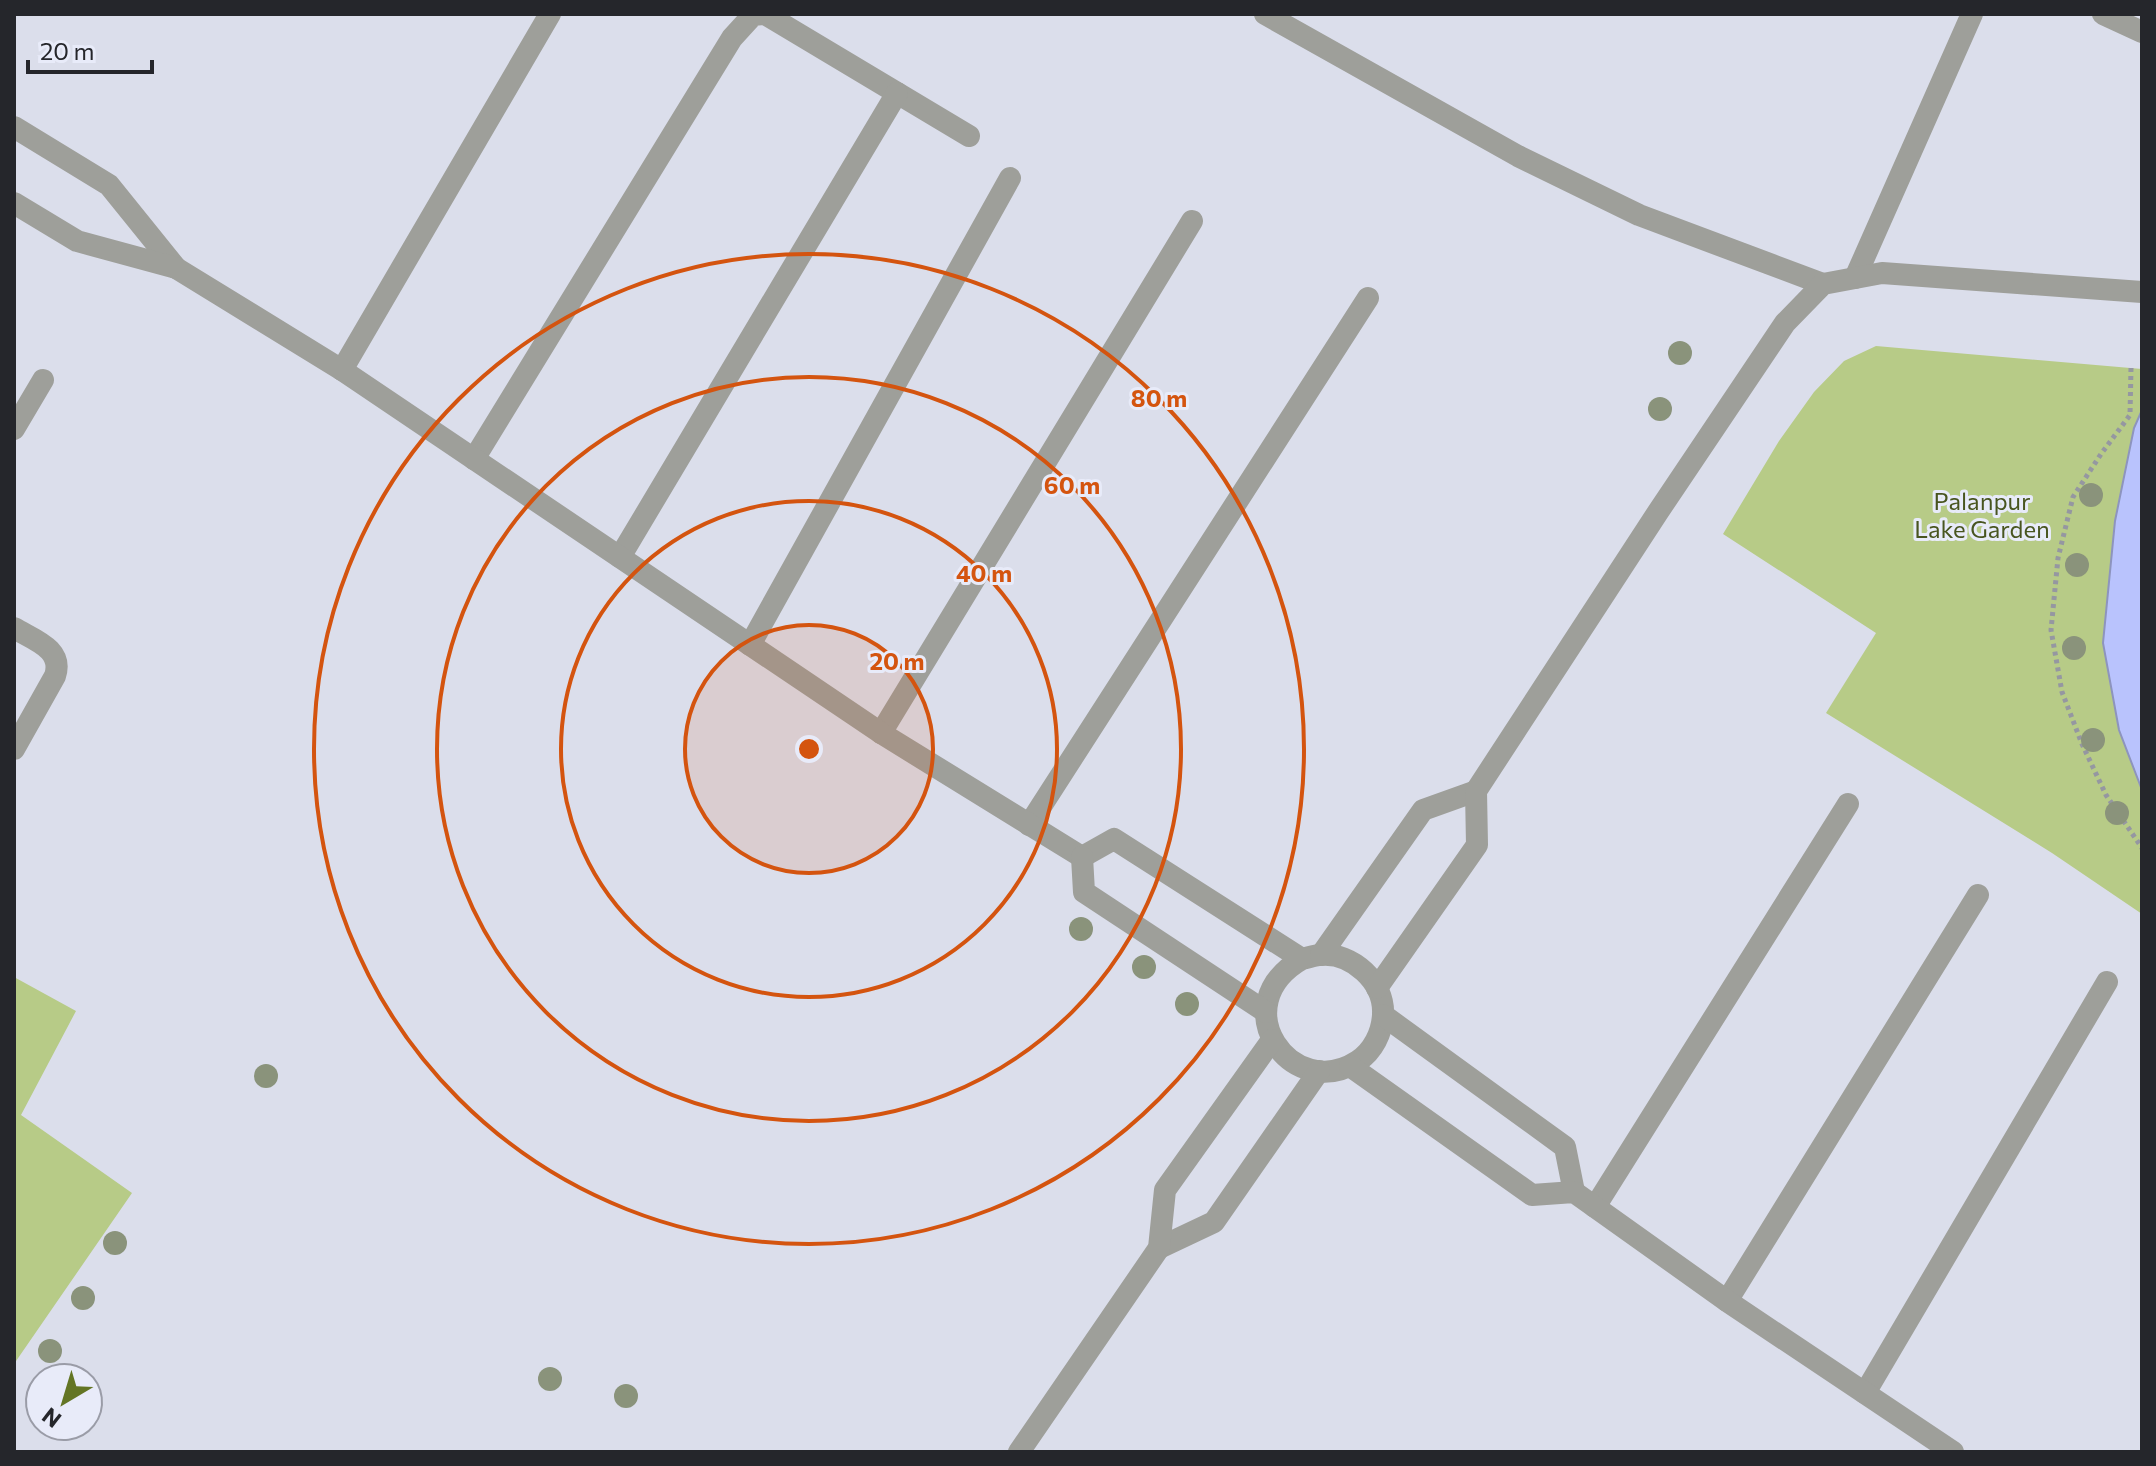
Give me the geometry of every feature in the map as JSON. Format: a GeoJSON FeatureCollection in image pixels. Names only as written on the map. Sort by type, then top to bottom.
{"type":"FeatureCollection","features":[{"type":"Feature","properties":{"kind":"street"},"geometry":{"type":"LineString","coordinates":[[342,370],[550,14]]}},
{"type":"Feature","properties":{"kind":"street"},"geometry":{"type":"LineString","coordinates":[[474,459],[732,38],[753,15],[765,14],[969,136]]}},
{"type":"Feature","properties":{"kind":"street"},"geometry":{"type":"LineString","coordinates":[[1265,14],[1518,156],[1639,215],[1823,284],[1882,273],[2142,292]]}},
{"type":"Feature","properties":{"kind":"street"},"geometry":{"type":"LineString","coordinates":[[1855,278],[1972,14]]}},
{"type":"Feature","properties":{"kind":"street"},"geometry":{"type":"LineString","coordinates":[[2103,14],[2142,32]]}},
{"type":"Feature","properties":{"kind":"street"},"geometry":{"type":"LineString","coordinates":[[620,557],[897,93]]}},
{"type":"Feature","properties":{"kind":"street"},"geometry":{"type":"LineString","coordinates":[[14,127],[109,185],[176,268]]}},
{"type":"Feature","properties":{"kind":"street"},"geometry":{"type":"LineString","coordinates":[[750,645],[1010,178]]}},
{"type":"Feature","properties":{"kind":"street"},"geometry":{"type":"LineString","coordinates":[[14,203],[77,241],[176,268],[342,370],[881,733],[1082,857]]}},
{"type":"Feature","properties":{"kind":"street"},"geometry":{"type":"LineString","coordinates":[[881,733],[1192,221]]}},
{"type":"Feature","properties":{"kind":"street"},"geometry":{"type":"LineString","coordinates":[[1377,988],[1477,845],[1476,791],[1785,323],[1823,284]]}},
{"type":"Feature","properties":{"kind":"street"},"geometry":{"type":"LineString","coordinates":[[1029,825],[1368,298]]}},
{"type":"Feature","properties":{"kind":"street"},"geometry":{"type":"LineString","coordinates":[[14,429],[43,380]]}},
{"type":"Feature","properties":{"kind":"street"},"geometry":{"type":"LineString","coordinates":[[14,628],[50,649],[58,667],[14,749]]}},
{"type":"Feature","properties":{"kind":"street"},"geometry":{"type":"LineString","coordinates":[[1311,957],[1423,810],[1476,791]]}},
{"type":"Feature","properties":{"kind":"street"},"geometry":{"type":"LineString","coordinates":[[1595,1207],[1848,804]]}},
{"type":"Feature","properties":{"kind":"street"},"geometry":{"type":"LineString","coordinates":[[1082,857],[1114,839],[1311,957]]}},
{"type":"Feature","properties":{"kind":"street"},"geometry":{"type":"LineString","coordinates":[[1082,857],[1084,892],[1266,1012]]}},
{"type":"Feature","properties":{"kind":"street"},"geometry":{"type":"LineString","coordinates":[[1727,1301],[1978,895]]}},
{"type":"Feature","properties":{"kind":"street"},"geometry":{"type":"LineString","coordinates":[[1337,956],[1354,963],[1367,973],[1382,1001],[1383,1015],[1374,1045],[1364,1058],[1335,1071],[1300,1066],[1284,1056],[1272,1040],[1267,1026],[1268,995],[1276,980],[1287,967],[1311,957],[1337,956]]}},
{"type":"Feature","properties":{"kind":"street"},"geometry":{"type":"LineString","coordinates":[[1865,1393],[2107,982]]}},
{"type":"Feature","properties":{"kind":"street"},"geometry":{"type":"LineString","coordinates":[[1383,1015],[1565,1147],[1574,1192]]}},
{"type":"Feature","properties":{"kind":"street"},"geometry":{"type":"LineString","coordinates":[[1019,1452],[1159,1248],[1165,1190],[1272,1040]]}},
{"type":"Feature","properties":{"kind":"street"},"geometry":{"type":"LineString","coordinates":[[1350,1066],[1532,1195],[1574,1192],[1727,1301],[1953,1452]]}},
{"type":"Feature","properties":{"kind":"street"},"geometry":{"type":"LineString","coordinates":[[1159,1248],[1214,1222],[1319,1071]]}},
{"type":"Feature","properties":{"kind":"path"},"geometry":{"type":"LineString","coordinates":[[2131,368],[2130,415],[2073,497],[2058,558],[2051,630],[2062,692],[2082,744],[2106,795],[2142,848]]}},
{"type":"Feature","properties":{"kind":"green space","name":"Palanpur Lake Garden"},"geometry":{"type":"Polygon","coordinates":[[[1876,346],[2142,369],[2142,914],[2052,853],[1826,713],[1876,633],[1723,534],[1779,441],[1814,392],[1844,361],[1876,346]]]}},
{"type":"Feature","properties":{"kind":"green space"},"geometry":{"type":"Polygon","coordinates":[[[14,977],[76,1011],[21,1115],[132,1193],[14,1364],[14,977]]]}},
{"type":"Feature","properties":{"kind":"water"},"geometry":{"type":"Polygon","coordinates":[[[2142,410],[2142,790],[2119,730],[2103,643],[2115,521],[2134,428],[2142,410]]]}}]}
